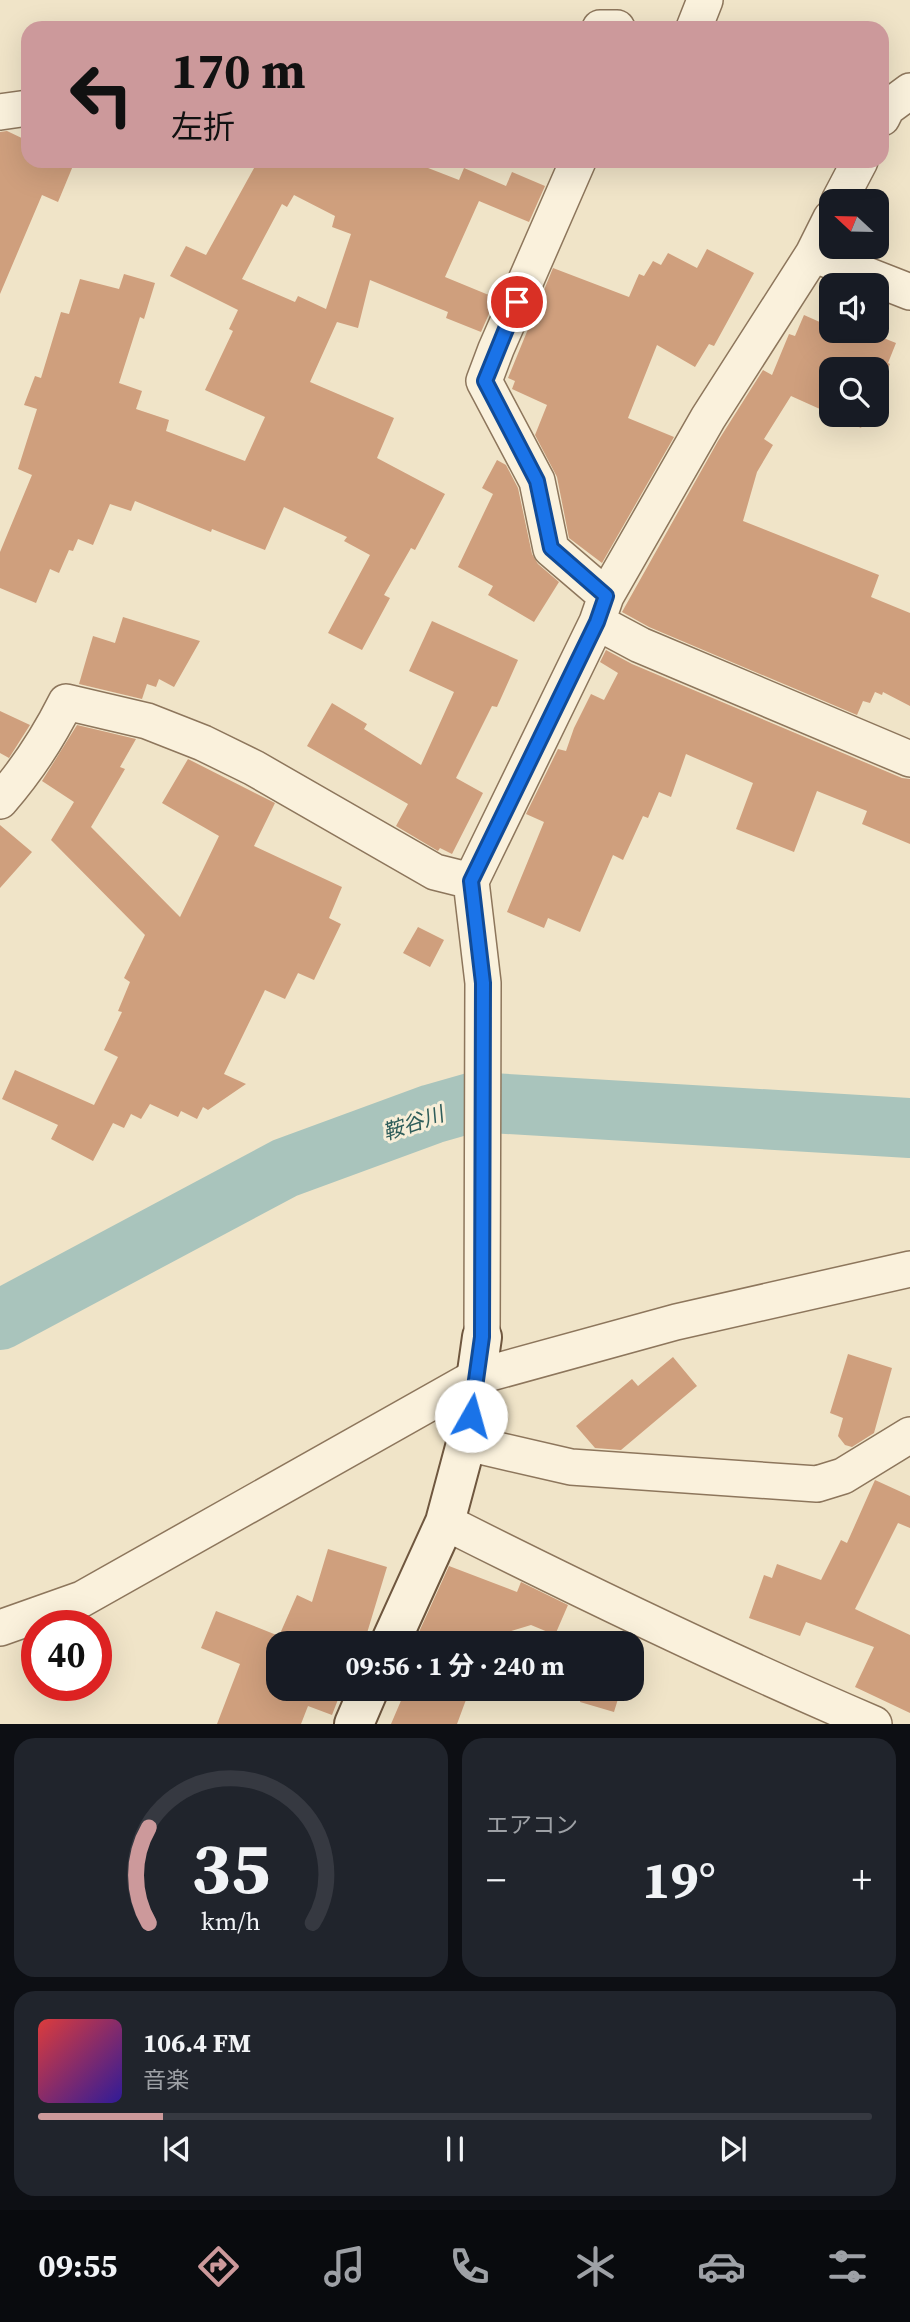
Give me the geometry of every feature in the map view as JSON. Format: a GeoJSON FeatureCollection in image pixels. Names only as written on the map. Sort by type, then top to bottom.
{"type":"FeatureCollection","features":[{"type":"Feature","properties":{"kind":"street"},"geometry":{"type":"LineString","coordinates":[[698,21],[705,0]]}},
{"type":"Feature","properties":{"kind":"street"},"geometry":{"type":"LineString","coordinates":[[0,112],[21,109]]}},
{"type":"Feature","properties":{"kind":"street"},"geometry":{"type":"LineString","coordinates":[[575,168],[496,349],[485,381],[537,481],[551,548],[602,609],[640,645],[910,759]]}},
{"type":"Feature","properties":{"kind":"street"},"geometry":{"type":"LineString","coordinates":[[845,189],[856,168]]}},
{"type":"Feature","properties":{"kind":"street"},"geometry":{"type":"LineString","coordinates":[[395,1631],[445,1522],[467,1443],[482,1337],[483,983],[471,881],[602,609],[708,418],[819,242]]}},
{"type":"Feature","properties":{"kind":"street"},"geometry":{"type":"LineString","coordinates":[[813,254],[910,292]]}},
{"type":"Feature","properties":{"kind":"street"},"geometry":{"type":"LineString","coordinates":[[0,800],[20,777],[51,732],[66,702],[147,721],[203,743],[254,768],[435,872],[471,881]]}},
{"type":"Feature","properties":{"kind":"street"},"geometry":{"type":"LineString","coordinates":[[0,1629],[82,1599],[476,1377],[676,1322],[910,1269]]}},
{"type":"Feature","properties":{"kind":"street"},"geometry":{"type":"LineString","coordinates":[[467,1443],[571,1467],[817,1484],[843,1476],[910,1435]]}},
{"type":"Feature","properties":{"kind":"street"},"geometry":{"type":"LineString","coordinates":[[445,1522],[810,1697],[874,1724]]}},
{"type":"Feature","properties":{"kind":"street"},"geometry":{"type":"LineString","coordinates":[[354,1724],[364,1701]]}},
{"type":"Feature","properties":{"kind":"building"},"geometry":{"type":"Polygon","coordinates":[[[7,131],[21,138],[21,168],[72,168],[58,202],[42,195],[0,294],[0,132],[7,131]]]}},
{"type":"Feature","properties":{"kind":"building"},"geometry":{"type":"Polygon","coordinates":[[[254,168],[428,168],[459,180],[464,168],[506,186],[512,172],[545,186],[529,222],[479,201],[445,277],[496,298],[481,332],[446,318],[448,312],[370,280],[358,328],[337,322],[310,382],[394,418],[377,458],[445,494],[415,550],[411,548],[384,595],[390,598],[362,650],[328,633],[370,555],[344,541],[347,537],[284,507],[265,550],[212,529],[211,532],[135,501],[131,511],[110,504],[93,545],[78,539],[73,551],[69,550],[59,573],[50,569],[36,603],[0,588],[0,552],[32,475],[18,469],[37,409],[24,405],[35,376],[41,378],[61,312],[69,314],[80,279],[119,289],[124,274],[155,283],[144,319],[140,317],[119,383],[142,391],[136,409],[169,420],[166,431],[245,461],[265,417],[205,390],[233,331],[229,329],[238,310],[170,276],[186,246],[206,255],[254,168]],[[294,195],[287,207],[282,204],[242,279],[295,302],[298,296],[326,309],[351,234],[332,227],[335,216],[294,195]]]}},
{"type":"Feature","properties":{"kind":"building"},"geometry":{"type":"Polygon","coordinates":[[[707,249],[754,273],[714,346],[709,344],[695,367],[657,345],[628,418],[674,437],[602,563],[569,538],[557,477],[535,435],[547,405],[512,389],[515,381],[508,378],[553,268],[629,297],[639,274],[644,276],[653,261],[661,265],[668,253],[697,268],[707,249]]]}},
{"type":"Feature","properties":{"kind":"building"},"geometry":{"type":"Polygon","coordinates":[[[804,315],[819,322],[819,343],[889,343],[889,340],[896,343],[889,360],[889,357],[819,357],[819,409],[791,396],[764,439],[773,445],[757,472],[743,521],[879,575],[871,597],[910,613],[910,706],[883,692],[882,695],[875,692],[870,703],[863,701],[857,715],[649,627],[622,612],[718,441],[763,370],[772,375],[789,334],[795,336],[804,315]]]}},
{"type":"Feature","properties":{"kind":"building"},"geometry":{"type":"Polygon","coordinates":[[[497,460],[506,465],[518,488],[532,554],[538,564],[559,582],[534,622],[488,595],[493,586],[458,567],[493,494],[482,488],[497,460]]]}},
{"type":"Feature","properties":{"kind":"building"},"geometry":{"type":"Polygon","coordinates":[[[123,617],[200,641],[174,687],[159,679],[156,687],[147,684],[142,699],[79,684],[93,636],[115,643],[123,617]]]}},
{"type":"Feature","properties":{"kind":"building"},"geometry":{"type":"Polygon","coordinates":[[[432,621],[518,660],[497,707],[492,706],[456,778],[483,793],[452,854],[440,848],[438,851],[396,826],[408,804],[307,746],[332,703],[367,724],[364,729],[421,765],[454,692],[409,671],[432,621]]]}},
{"type":"Feature","properties":{"kind":"building"},"geometry":{"type":"Polygon","coordinates":[[[606,650],[632,664],[902,778],[910,779],[910,844],[862,824],[867,811],[817,791],[794,852],[736,829],[753,783],[686,754],[671,797],[659,792],[648,818],[643,816],[623,860],[613,855],[580,932],[548,918],[544,928],[507,912],[544,822],[526,814],[558,749],[566,751],[591,694],[604,700],[618,673],[600,662],[606,650]]]}},
{"type":"Feature","properties":{"kind":"building"},"geometry":{"type":"Polygon","coordinates":[[[0,711],[30,725],[9,758],[0,753],[0,711]]]}},
{"type":"Feature","properties":{"kind":"building"},"geometry":{"type":"Polygon","coordinates":[[[77,725],[136,739],[120,767],[125,769],[91,827],[180,917],[219,836],[162,803],[188,759],[275,803],[254,846],[342,887],[329,918],[341,924],[314,980],[298,973],[285,999],[265,990],[224,1074],[246,1084],[208,1110],[203,1107],[197,1119],[181,1111],[178,1117],[150,1104],[141,1119],[131,1114],[124,1128],[113,1123],[93,1161],[51,1139],[58,1125],[2,1099],[15,1070],[94,1105],[118,1057],[104,1050],[122,1012],[118,1011],[130,982],[124,978],[145,935],[51,840],[74,802],[42,781],[77,725]]]}},
{"type":"Feature","properties":{"kind":"building"},"geometry":{"type":"Polygon","coordinates":[[[0,825],[32,852],[0,888],[0,825]]]}},
{"type":"Feature","properties":{"kind":"building"},"geometry":{"type":"Polygon","coordinates":[[[418,927],[444,940],[430,967],[403,953],[418,927]]]}},
{"type":"Feature","properties":{"kind":"building"},"geometry":{"type":"Polygon","coordinates":[[[848,1354],[892,1368],[874,1433],[852,1447],[845,1445],[838,1436],[843,1418],[830,1413],[848,1354]]]}},
{"type":"Feature","properties":{"kind":"building"},"geometry":{"type":"Polygon","coordinates":[[[673,1357],[697,1386],[621,1450],[595,1448],[576,1426],[632,1379],[638,1386],[673,1357]]]}},
{"type":"Feature","properties":{"kind":"building"},"geometry":{"type":"Polygon","coordinates":[[[875,1480],[910,1496],[910,1528],[898,1523],[855,1609],[910,1635],[910,1713],[855,1687],[874,1647],[806,1622],[800,1636],[749,1618],[764,1575],[772,1578],[777,1564],[821,1580],[841,1540],[847,1543],[875,1480]]]}},
{"type":"Feature","properties":{"kind":"building"},"geometry":{"type":"Polygon","coordinates":[[[328,1549],[387,1567],[368,1631],[281,1631],[297,1595],[312,1602],[328,1549]]]}},
{"type":"Feature","properties":{"kind":"building"},"geometry":{"type":"Polygon","coordinates":[[[449,1566],[517,1592],[521,1582],[568,1605],[557,1631],[545,1631],[531,1625],[511,1631],[419,1631],[449,1566]]]}},
{"type":"Feature","properties":{"kind":"building"},"geometry":{"type":"Polygon","coordinates":[[[216,1611],[266,1631],[266,1701],[337,1701],[332,1715],[308,1706],[301,1724],[217,1724],[240,1664],[201,1648],[216,1611]]]}},
{"type":"Feature","properties":{"kind":"building"},"geometry":{"type":"Polygon","coordinates":[[[401,1701],[466,1701],[457,1724],[391,1724],[401,1701]]]}},
{"type":"Feature","properties":{"kind":"building"},"geometry":{"type":"Polygon","coordinates":[[[580,1701],[617,1701],[614,1712],[580,1701]]]}},
{"type":"Feature","properties":{"kind":"waterway","name":"鞍谷川"},"geometry":{"type":"LineString","coordinates":[[0,1320],[285,1168],[432,1114],[474,1102],[910,1128]]}},
{"type":"Feature","properties":{"kind":"route"},"geometry":{"type":"LineString","coordinates":[[471,1416],[482,1337],[483,983],[471,881],[597,622],[606,596],[551,548],[537,481],[485,381],[517,302]]}}]}
